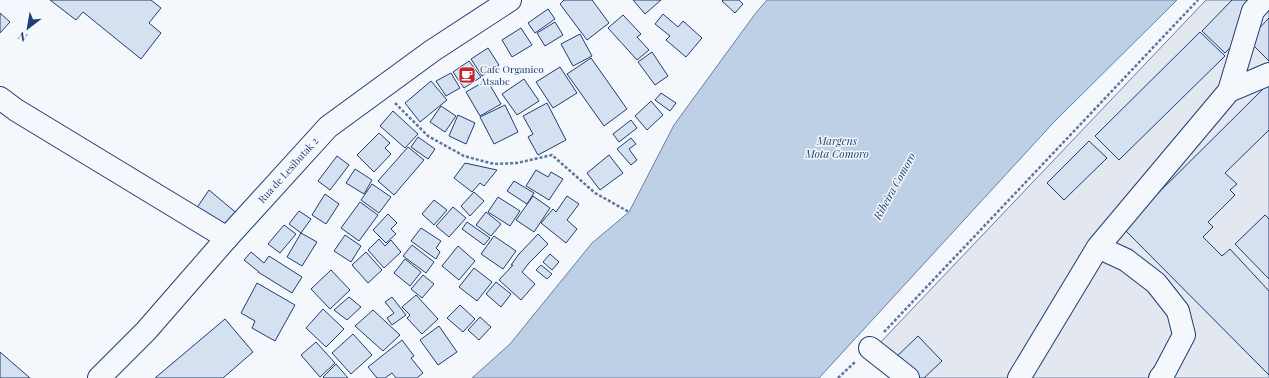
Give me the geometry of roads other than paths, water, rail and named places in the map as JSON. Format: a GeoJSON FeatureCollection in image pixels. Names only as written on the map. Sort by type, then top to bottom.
{"type":"FeatureCollection","features":[{"type":"Feature","properties":{"kind":"main road","name":"Rua de Lesibutak 2"},"geometry":{"type":"LineString","coordinates":[[99,378],[146,331],[227,238],[328,127],[432,51],[510,0]]}},
{"type":"Feature","properties":{"kind":"main road"},"geometry":{"type":"LineString","coordinates":[[1019,378],[1098,247],[1229,91],[1253,11],[1263,0]]}},
{"type":"Feature","properties":{"kind":"main road"},"geometry":{"type":"LineString","coordinates":[[1229,91],[1269,74]]}},
{"type":"Feature","properties":{"kind":"main road"},"geometry":{"type":"LineString","coordinates":[[0,98],[16,110],[227,238]]}},
{"type":"Feature","properties":{"kind":"main road"},"geometry":{"type":"LineString","coordinates":[[1098,247],[1126,260],[1156,283],[1178,311],[1184,335],[1160,378]]}},
{"type":"Feature","properties":{"kind":"main road"},"geometry":{"type":"LineString","coordinates":[[870,348],[908,378]]}},
{"type":"Feature","properties":{"kind":"water","name":"Margens Mota Comoro"},"geometry":{"type":"Polygon","coordinates":[[[767,0],[1177,0],[1054,122],[819,378],[472,378],[510,344],[592,243],[629,212],[674,125],[755,14],[767,0]]]}},
{"type":"Feature","properties":{"kind":"place","name":"Cafe Organico Atsabe"},"geometry":{"type":"Point","coordinates":[467,75]}},
{"type":"Feature","properties":{"kind":"water label","name":"Ribeira Comoro"},"geometry":{"type":"Point","coordinates":[894,186]}}]}
